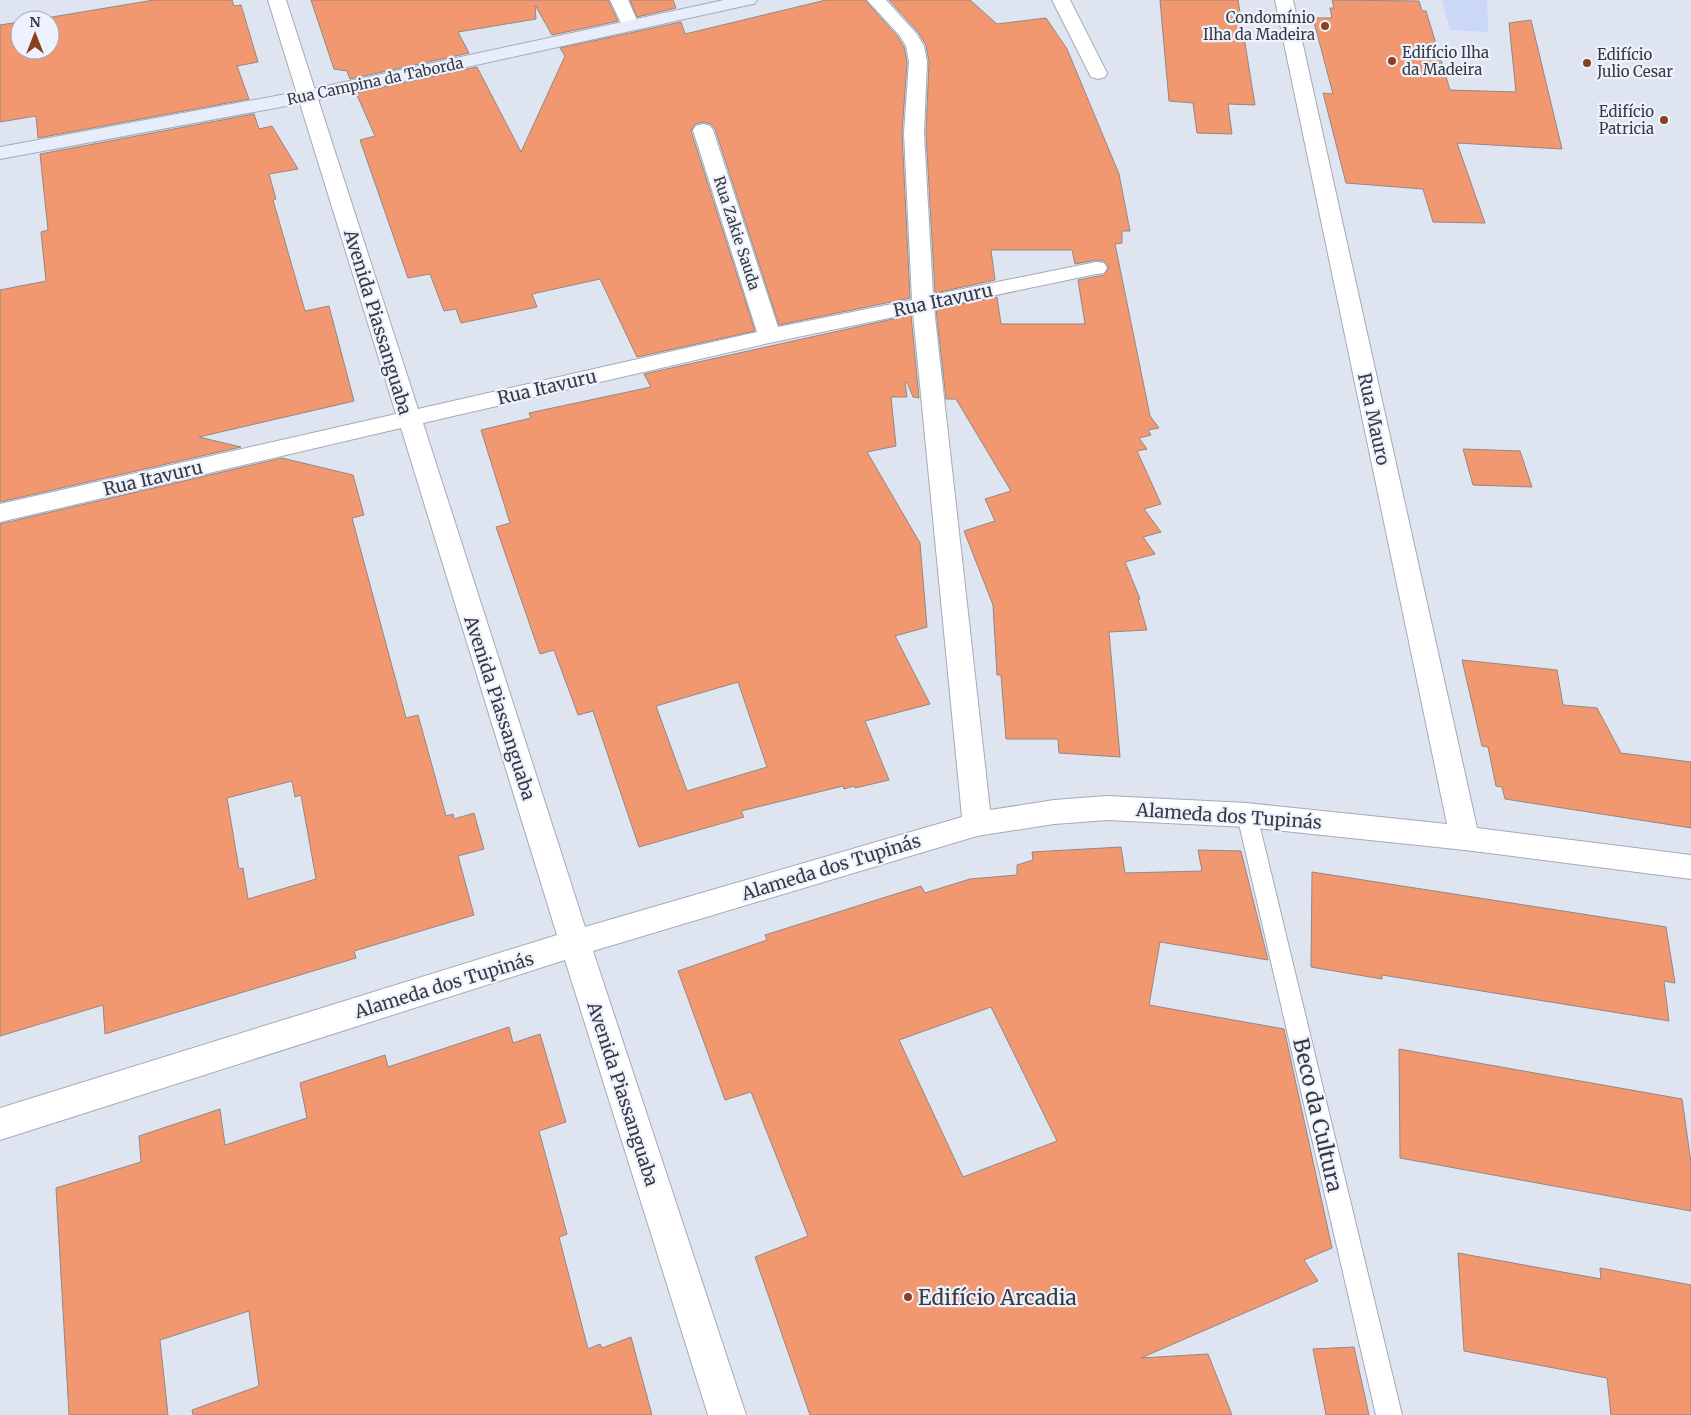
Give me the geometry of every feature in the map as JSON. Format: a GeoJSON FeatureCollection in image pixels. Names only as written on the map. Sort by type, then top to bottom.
{"type":"FeatureCollection","features":[{"type":"Feature","properties":{"kind":"street","name":"Avenida Piassanguaba"},"geometry":{"type":"LineString","coordinates":[[276,0],[308,96],[408,419],[575,944],[727,1415]]}},
{"type":"Feature","properties":{"kind":"street"},"geometry":{"type":"LineString","coordinates":[[619,0],[630,25]]}},
{"type":"Feature","properties":{"kind":"street","name":"Rua Campina da Taborda"},"geometry":{"type":"LineString","coordinates":[[0,153],[308,96],[748,0]]}},
{"type":"Feature","properties":{"kind":"street"},"geometry":{"type":"LineString","coordinates":[[876,0],[907,33],[915,46],[918,62],[914,132],[923,304],[977,824]]}},
{"type":"Feature","properties":{"kind":"street"},"geometry":{"type":"LineString","coordinates":[[1061,0],[1098,73]]}},
{"type":"Feature","properties":{"kind":"street","name":"Rua Mauro"},"geometry":{"type":"LineString","coordinates":[[1284,0],[1465,838]]}},
{"type":"Feature","properties":{"kind":"street","name":"Rua Zakie Sauda"},"geometry":{"type":"LineString","coordinates":[[703,130],[769,336]]}},
{"type":"Feature","properties":{"kind":"street","name":"Rua Itavuru"},"geometry":{"type":"LineString","coordinates":[[0,513],[769,336],[1096,268]]}},
{"type":"Feature","properties":{"kind":"street","name":"Alameda dos Tupinás"},"geometry":{"type":"LineString","coordinates":[[0,1124],[575,944],[977,824],[1054,812],[1107,808],[1248,815],[1465,838],[1691,867]]}},
{"type":"Feature","properties":{"kind":"lane","name":"Beco da Cultura"},"geometry":{"type":"LineString","coordinates":[[1248,815],[1389,1415]]}},
{"type":"Feature","properties":{"kind":"shaded area"},"geometry":{"type":"Polygon","coordinates":[[[1442,0],[1487,0],[1488,32],[1450,30],[1442,0]]]}},
{"type":"Feature","properties":{"kind":"building"},"geometry":{"type":"Polygon","coordinates":[[[154,0],[232,0],[234,6],[241,5],[258,62],[237,66],[249,99],[38,138],[36,116],[0,122],[0,25],[10,24],[10,60],[60,60],[60,16],[154,0]]]}},
{"type":"Feature","properties":{"kind":"building"},"geometry":{"type":"Polygon","coordinates":[[[311,0],[608,0],[618,21],[552,35],[535,5],[536,19],[458,32],[469,53],[350,79],[347,71],[334,69],[311,0]]]}},
{"type":"Feature","properties":{"kind":"building"},"geometry":{"type":"Polygon","coordinates":[[[630,0],[673,0],[676,8],[637,17],[630,0]]]}},
{"type":"Feature","properties":{"kind":"building"},"geometry":{"type":"Polygon","coordinates":[[[826,0],[865,0],[898,37],[904,47],[907,62],[902,133],[910,298],[779,325],[715,129],[711,124],[704,122],[695,124],[691,131],[755,331],[637,357],[600,279],[532,294],[537,307],[461,323],[456,309],[444,311],[430,274],[408,278],[360,140],[375,136],[356,93],[477,67],[521,152],[565,56],[560,48],[681,22],[685,34],[826,0]]]}},
{"type":"Feature","properties":{"kind":"building"},"geometry":{"type":"Polygon","coordinates":[[[889,0],[970,0],[997,24],[1046,18],[1067,49],[1119,174],[1130,231],[1122,231],[1122,243],[1115,244],[1150,416],[1159,428],[1148,430],[1151,435],[1139,438],[1147,449],[1137,451],[1161,504],[1144,509],[1161,532],[1143,537],[1155,554],[1125,562],[1140,599],[1138,599],[1147,630],[1109,632],[1120,757],[1059,753],[1058,739],[1006,739],[1001,675],[997,675],[993,605],[964,531],[995,521],[985,499],[1011,491],[956,399],[946,399],[936,309],[997,297],[1001,324],[1085,324],[1078,280],[1104,275],[1109,267],[1104,261],[1096,260],[1075,264],[1072,250],[991,250],[995,280],[935,293],[926,133],[929,62],[926,45],[918,32],[889,0]]]}},
{"type":"Feature","properties":{"kind":"building"},"geometry":{"type":"Polygon","coordinates":[[[1160,0],[1238,0],[1255,105],[1228,104],[1232,134],[1197,133],[1193,103],[1169,101],[1160,0]]]}},
{"type":"Feature","properties":{"kind":"building"},"geometry":{"type":"Polygon","coordinates":[[[1332,0],[1419,1],[1422,11],[1426,11],[1450,90],[1516,92],[1509,23],[1531,20],[1562,149],[1457,143],[1485,223],[1433,222],[1423,189],[1346,183],[1323,93],[1333,94],[1313,18],[1332,18],[1330,8],[1334,8],[1332,0]]]}},
{"type":"Feature","properties":{"kind":"building"},"geometry":{"type":"Polygon","coordinates":[[[254,114],[259,129],[272,126],[298,169],[269,174],[276,199],[273,200],[305,311],[329,306],[354,401],[199,437],[241,447],[0,502],[0,290],[46,281],[41,232],[48,230],[40,154],[254,114]]]}},
{"type":"Feature","properties":{"kind":"building"},"geometry":{"type":"Polygon","coordinates":[[[911,315],[919,398],[913,397],[907,382],[905,382],[907,397],[891,397],[896,446],[867,452],[920,543],[927,627],[895,636],[930,704],[865,721],[889,780],[855,788],[854,786],[844,789],[843,786],[741,811],[744,817],[639,847],[593,711],[578,715],[554,650],[540,654],[496,527],[510,523],[481,430],[531,418],[529,413],[651,387],[644,374],[911,315]],[[738,682],[656,706],[687,791],[767,767],[738,682]]]}},
{"type":"Feature","properties":{"kind":"building"},"geometry":{"type":"Polygon","coordinates":[[[1463,449],[1520,451],[1532,487],[1473,485],[1463,449]]]}},
{"type":"Feature","properties":{"kind":"building"},"geometry":{"type":"Polygon","coordinates":[[[282,458],[353,475],[364,515],[352,518],[406,718],[418,715],[446,816],[453,814],[454,819],[474,813],[484,849],[458,856],[474,915],[354,951],[356,958],[105,1034],[103,1005],[0,1036],[0,524],[282,458]],[[292,781],[227,798],[239,869],[243,868],[248,899],[316,879],[301,795],[295,797],[292,781]]]}},
{"type":"Feature","properties":{"kind":"building"},"geometry":{"type":"Polygon","coordinates":[[[1462,660],[1557,670],[1563,705],[1597,708],[1621,753],[1691,762],[1691,828],[1505,799],[1502,787],[1496,786],[1488,747],[1482,746],[1462,660]]]}},
{"type":"Feature","properties":{"kind":"building"},"geometry":{"type":"Polygon","coordinates":[[[1121,847],[1125,873],[1202,871],[1198,850],[1241,851],[1268,960],[1160,942],[1149,1005],[1284,1029],[1332,1248],[1304,1260],[1318,1281],[1141,1358],[1208,1354],[1232,1415],[810,1415],[755,1257],[808,1236],[751,1092],[725,1100],[678,971],[767,940],[765,935],[921,886],[925,893],[970,879],[1017,875],[1017,865],[1033,860],[1032,852],[1121,847]],[[991,1007],[899,1040],[963,1177],[1057,1141],[991,1007]]]}},
{"type":"Feature","properties":{"kind":"building"},"geometry":{"type":"Polygon","coordinates":[[[1312,872],[1666,927],[1675,983],[1664,981],[1669,1021],[1382,975],[1382,979],[1311,967],[1312,872]]]}},
{"type":"Feature","properties":{"kind":"building"},"geometry":{"type":"Polygon","coordinates":[[[509,1027],[513,1043],[540,1034],[566,1122],[539,1131],[567,1234],[559,1237],[588,1349],[600,1344],[602,1348],[631,1337],[652,1415],[193,1415],[192,1410],[259,1386],[249,1311],[160,1340],[168,1415],[69,1415],[56,1188],[141,1162],[139,1136],[220,1109],[225,1145],[307,1118],[300,1083],[385,1055],[388,1067],[509,1027]]]}},
{"type":"Feature","properties":{"kind":"building"},"geometry":{"type":"Polygon","coordinates":[[[1399,1049],[1682,1099],[1691,1163],[1691,1211],[1400,1158],[1399,1049]]]}},
{"type":"Feature","properties":{"kind":"building"},"geometry":{"type":"Polygon","coordinates":[[[1458,1253],[1601,1279],[1600,1268],[1691,1285],[1691,1415],[1611,1415],[1607,1378],[1464,1351],[1458,1253]]]}},
{"type":"Feature","properties":{"kind":"building"},"geometry":{"type":"Polygon","coordinates":[[[1354,1347],[1369,1415],[1326,1415],[1313,1349],[1354,1347]]]}},
{"type":"Feature","properties":{"kind":"place","name":"Condomínio Ilha da Madeira"},"geometry":{"type":"Point","coordinates":[1325,26]}},
{"type":"Feature","properties":{"kind":"place","name":"Edifício Ilha da Madeira"},"geometry":{"type":"Point","coordinates":[1392,61]}},
{"type":"Feature","properties":{"kind":"place","name":"Edifício Julio Cesar"},"geometry":{"type":"Point","coordinates":[1587,63]}},
{"type":"Feature","properties":{"kind":"place","name":"Edifício Patricia"},"geometry":{"type":"Point","coordinates":[1664,120]}},
{"type":"Feature","properties":{"kind":"place","name":"Edifício Arcadia"},"geometry":{"type":"Point","coordinates":[908,1297]}}]}
